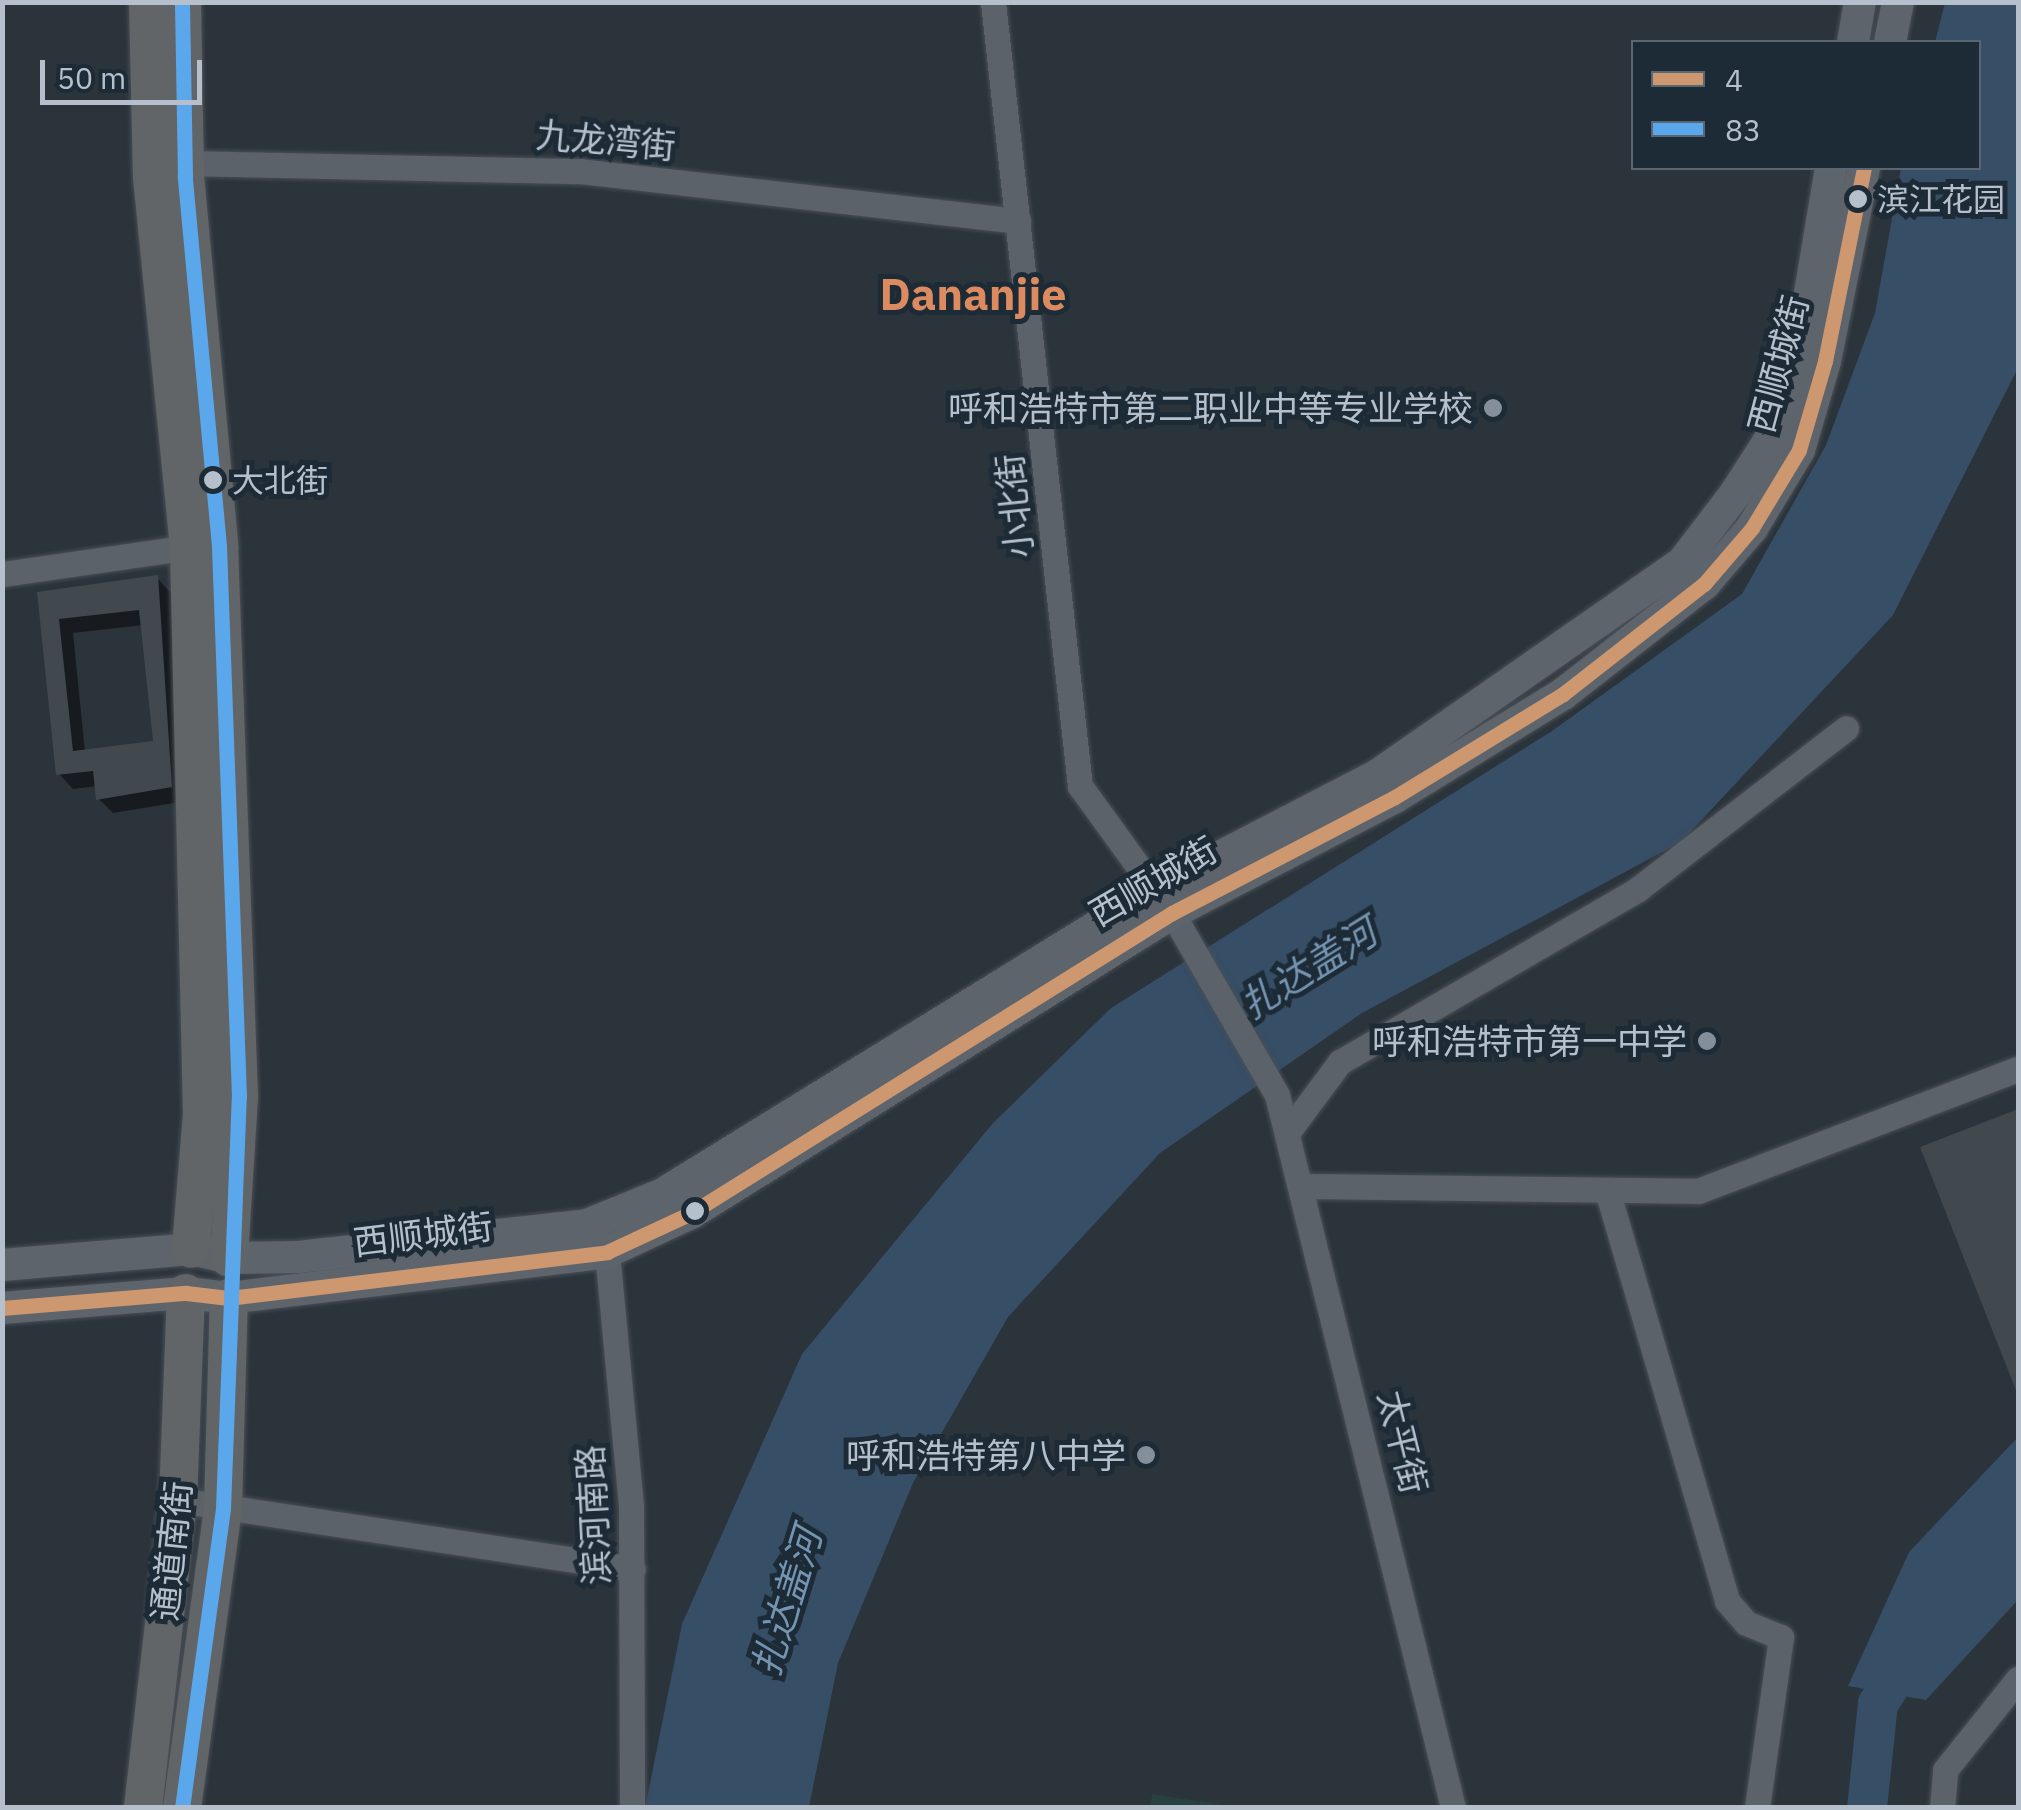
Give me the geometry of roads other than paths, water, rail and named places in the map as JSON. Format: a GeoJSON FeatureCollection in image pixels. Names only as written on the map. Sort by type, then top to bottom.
{"type":"FeatureCollection","features":[{"type":"Feature","properties":{"kind":"highway"},"geometry":{"type":"LineString","coordinates":[[148,2],[152,177],[189,547],[202,1114],[191,1249]]}},
{"type":"Feature","properties":{"kind":"highway"},"geometry":{"type":"LineString","coordinates":[[182,2],[185,162],[220,546],[239,1097],[229,1258]]}},
{"type":"Feature","properties":{"kind":"highway","name":"通道南街"},"geometry":{"type":"LineString","coordinates":[[143,1808],[178,1500],[186,1293]]}},
{"type":"Feature","properties":{"kind":"highway","name":"通道南街"},"geometry":{"type":"LineString","coordinates":[[182,1808],[223,1508],[229,1298]]}},
{"type":"Feature","properties":{"kind":"main road"},"geometry":{"type":"LineString","coordinates":[[1853,40],[1860,2]]}},
{"type":"Feature","properties":{"kind":"main road"},"geometry":{"type":"LineString","coordinates":[[1890,40],[1898,2]]}},
{"type":"Feature","properties":{"kind":"main road","name":"西顺城街"},"geometry":{"type":"LineString","coordinates":[[2,1266],[191,1249],[229,1258],[298,1257],[587,1225],[664,1194],[1378,775],[1682,562],[1778,427],[1800,352],[1831,170]]}},
{"type":"Feature","properties":{"kind":"main road","name":"西顺城街"},"geometry":{"type":"LineString","coordinates":[[2,1308],[186,1293],[229,1298],[607,1252],[692,1213],[1164,902],[1395,797],[1563,694],[1704,584],[1752,528],[1800,450],[1825,361],[1864,170]]}},
{"type":"Feature","properties":{"kind":"main road"},"geometry":{"type":"LineString","coordinates":[[186,1293],[191,1249]]}},
{"type":"Feature","properties":{"kind":"main road","name":"通道南街"},"geometry":{"type":"LineString","coordinates":[[229,1258],[229,1298]]}},
{"type":"Feature","properties":{"kind":"street","name":"小北街"},"geometry":{"type":"LineString","coordinates":[[993,2],[1080,786],[1164,902],[1277,1095]]}},
{"type":"Feature","properties":{"kind":"street","name":"九龙湾街"},"geometry":{"type":"LineString","coordinates":[[185,162],[580,171],[1018,221]]}},
{"type":"Feature","properties":{"kind":"street"},"geometry":{"type":"LineString","coordinates":[[2,574],[189,547]]}},
{"type":"Feature","properties":{"kind":"street"},"geometry":{"type":"LineString","coordinates":[[1286,1132],[1340,1062],[1638,889],[1846,728]]}},
{"type":"Feature","properties":{"kind":"street"},"geometry":{"type":"LineString","coordinates":[[1301,1186],[1698,1192],[2018,1069]]}},
{"type":"Feature","properties":{"kind":"street","name":"太平街"},"geometry":{"type":"LineString","coordinates":[[1277,1095],[1452,1808]]}},
{"type":"Feature","properties":{"kind":"street"},"geometry":{"type":"LineString","coordinates":[[1608,1190],[1727,1601],[1746,1623],[1782,1638],[1757,1808]]}},
{"type":"Feature","properties":{"kind":"street"},"geometry":{"type":"LineString","coordinates":[[587,1225],[607,1252]]}},
{"type":"Feature","properties":{"kind":"street","name":"滨河南路"},"geometry":{"type":"LineString","coordinates":[[607,1252],[632,1569],[632,1808]]}},
{"type":"Feature","properties":{"kind":"street"},"geometry":{"type":"LineString","coordinates":[[178,1500],[632,1569]]}},
{"type":"Feature","properties":{"kind":"street"},"geometry":{"type":"LineString","coordinates":[[1942,1808],[1946,1770],[2018,1678]]}},
{"type":"Feature","properties":{"kind":"water","name":"扎达盖河"},"geometry":{"type":"Polygon","coordinates":[[[1945,3],[2018,3],[2018,368],[1893,615],[1681,842],[1362,1013],[1160,1153],[1008,1317],[913,1483],[838,1663],[809,1807],[645,1808],[682,1624],[802,1354],[993,1123],[1111,1008],[1552,731],[1742,594],[1826,445],[1875,313],[1901,170],[1981,170],[1981,40],[1936,40],[1945,3]]]}},
{"type":"Feature","properties":{"kind":"water"},"geometry":{"type":"Polygon","coordinates":[[[2018,1437],[2018,1600],[1926,1700],[1848,1686],[1909,1552],[2018,1437]]]}},
{"type":"Feature","properties":{"kind":"waterway"},"geometry":{"type":"LineString","coordinates":[[1867,1808],[1878,1704],[1914,1648]]}},
{"type":"Feature","properties":{"kind":"place","name":"滨江花园"},"geometry":{"type":"Point","coordinates":[1858,199]}},
{"type":"Feature","properties":{"kind":"place","name":"呼和浩特市第二职业中等专业学校"},"geometry":{"type":"Point","coordinates":[1493,408]}},
{"type":"Feature","properties":{"kind":"place","name":"大北街"},"geometry":{"type":"Point","coordinates":[213,480]}},
{"type":"Feature","properties":{"kind":"place","name":"呼和浩特市第一中学"},"geometry":{"type":"Point","coordinates":[1707,1041]}},
{"type":"Feature","properties":{"kind":"place","name":"呼和浩特第八中学"},"geometry":{"type":"Point","coordinates":[1146,1455]}},
{"type":"Feature","properties":{"kind":"district","name":"Dananjie"},"geometry":{"type":"Point","coordinates":[973,294]}}]}
